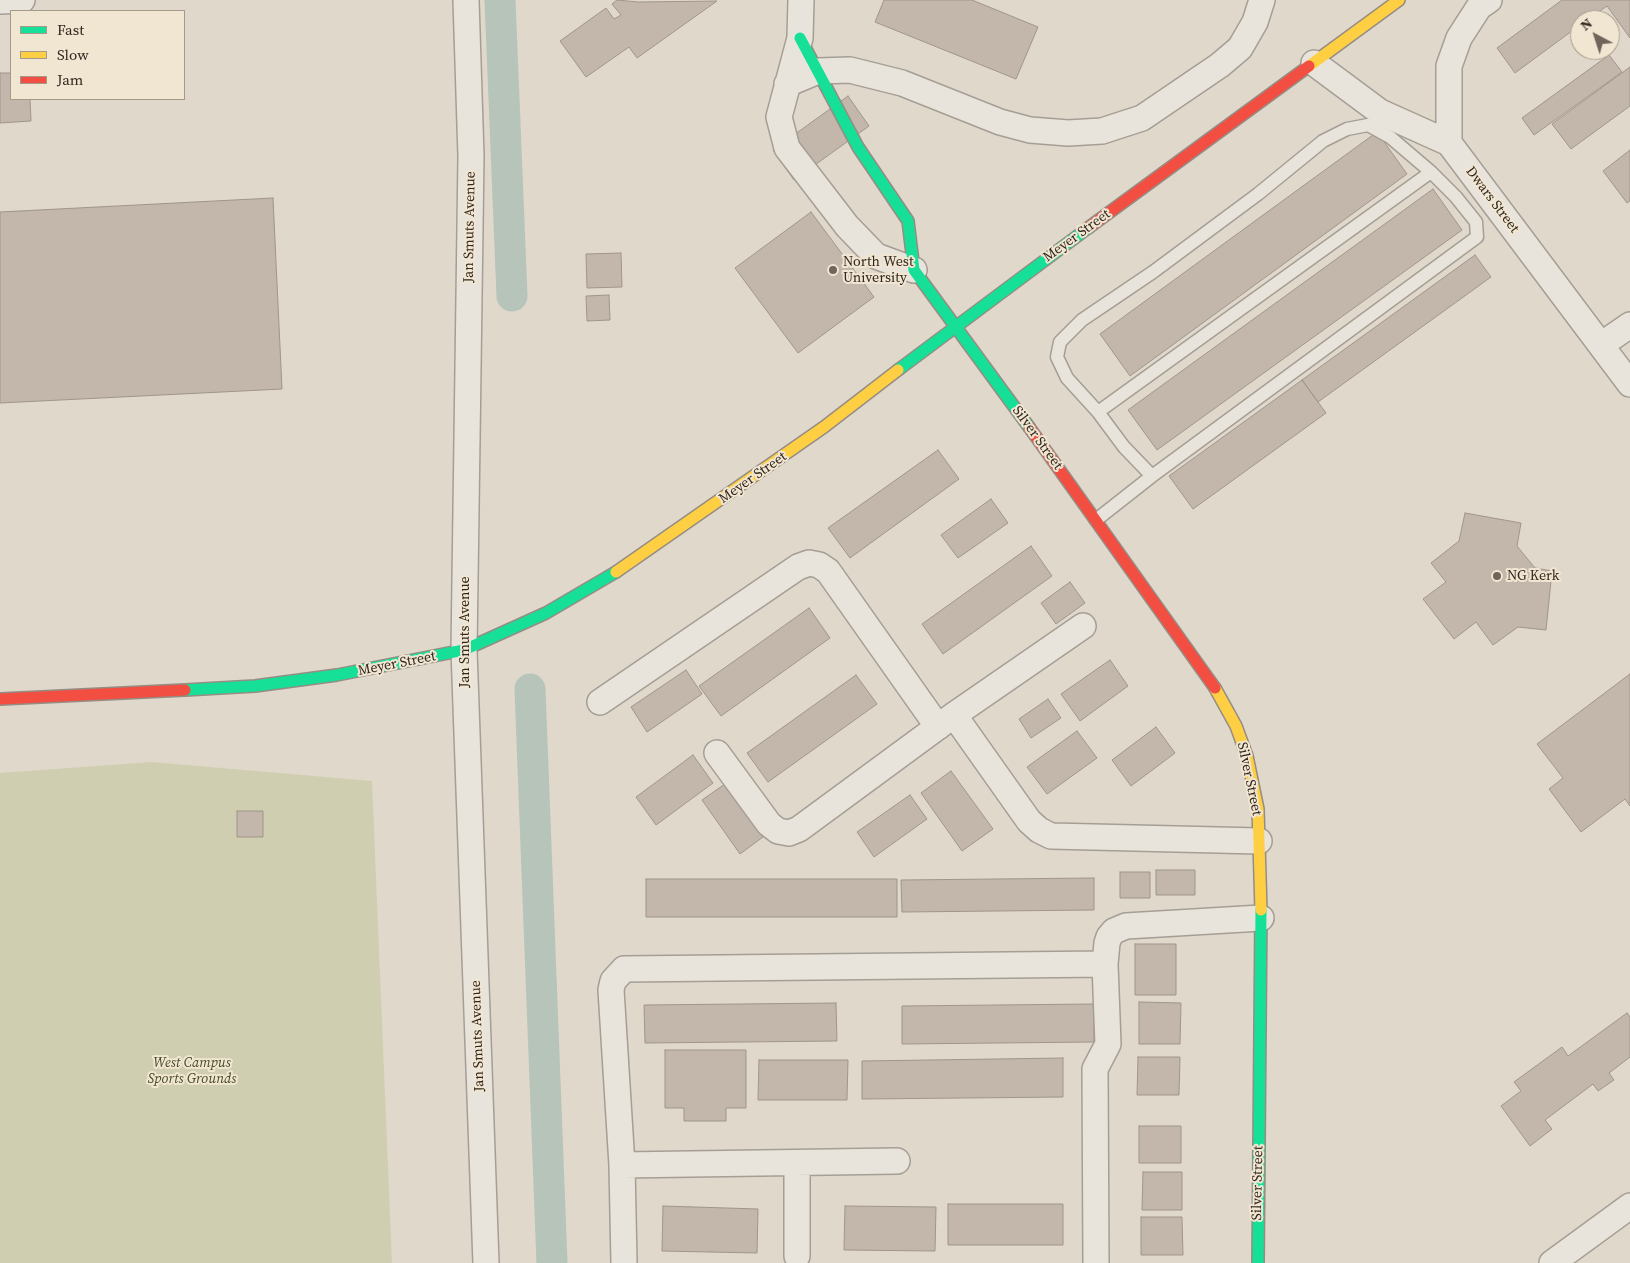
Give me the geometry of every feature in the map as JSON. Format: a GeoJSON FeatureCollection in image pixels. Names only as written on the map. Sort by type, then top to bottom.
{"type":"FeatureCollection","features":[{"type":"Feature","properties":{"kind":"street"},"geometry":{"type":"LineString","coordinates":[[0,1],[22,0]]}},
{"type":"Feature","properties":{"kind":"street","name":"Jan Smuts Avenue"},"geometry":{"type":"LineString","coordinates":[[466,0],[472,156],[464,650],[486,1263]]}},
{"type":"Feature","properties":{"kind":"street"},"geometry":{"type":"LineString","coordinates":[[800,38],[858,147],[908,221],[914,270],[876,256],[847,226],[787,148],[779,117],[800,38],[801,0]]}},
{"type":"Feature","properties":{"kind":"street"},"geometry":{"type":"LineString","coordinates":[[787,84],[818,71],[850,70],[902,83],[1000,122],[1030,130],[1068,133],[1102,131],[1142,118],[1220,65],[1240,48],[1255,22],[1262,0]]}},
{"type":"Feature","properties":{"kind":"street","name":"Meyer Street"},"geometry":{"type":"LineString","coordinates":[[0,699],[255,686],[337,676],[464,650],[546,613],[623,568],[824,427],[956,325],[1399,0]]}},
{"type":"Feature","properties":{"kind":"street"},"geometry":{"type":"LineString","coordinates":[[1450,143],[1450,66],[1459,38],[1479,7],[1490,0]]}},
{"type":"Feature","properties":{"kind":"street","name":"Dwars Street"},"geometry":{"type":"LineString","coordinates":[[1314,63],[1380,112],[1450,143],[1630,384]]}},
{"type":"Feature","properties":{"kind":"street","name":"Silver Street"},"geometry":{"type":"LineString","coordinates":[[914,270],[956,325],[1181,638],[1219,694],[1236,726],[1248,756],[1258,809],[1261,918],[1258,1263]]}},
{"type":"Feature","properties":{"kind":"street"},"geometry":{"type":"LineString","coordinates":[[1601,345],[1630,325]]}},
{"type":"Feature","properties":{"kind":"street"},"geometry":{"type":"LineString","coordinates":[[600,702],[798,567],[809,563],[819,565],[828,572],[946,721],[1039,830],[1051,836],[1259,841]]}},
{"type":"Feature","properties":{"kind":"street"},"geometry":{"type":"LineString","coordinates":[[717,753],[769,824],[778,831],[789,833],[799,829],[946,721],[1082,626]]}},
{"type":"Feature","properties":{"kind":"street"},"geometry":{"type":"LineString","coordinates":[[1096,1263],[1095,1068],[1108,1044],[1105,964],[1107,943],[1114,931],[1120,928],[1261,918]]}},
{"type":"Feature","properties":{"kind":"street"},"geometry":{"type":"LineString","coordinates":[[624,1263],[622,1164],[611,990],[613,981],[624,969],[1105,964]]}},
{"type":"Feature","properties":{"kind":"street"},"geometry":{"type":"LineString","coordinates":[[622,1164],[897,1161]]}},
{"type":"Feature","properties":{"kind":"street"},"geometry":{"type":"LineString","coordinates":[[797,1162],[797,1256]]}},
{"type":"Feature","properties":{"kind":"street"},"geometry":{"type":"LineString","coordinates":[[1552,1263],[1630,1206]]}},
{"type":"Feature","properties":{"kind":"lane"},"geometry":{"type":"LineString","coordinates":[[1096,520],[1152,476],[1476,237],[1476,222],[1456,197],[1431,172],[1390,137],[1368,126],[1347,129],[1323,141],[1243,205],[1153,272],[1082,320],[1060,342],[1056,357],[1068,378],[1098,412],[1124,446],[1152,476]]}},
{"type":"Feature","properties":{"kind":"lane"},"geometry":{"type":"LineString","coordinates":[[1098,412],[1431,172]]}},
{"type":"Feature","properties":{"kind":"green space","name":"West Campus Sports Grounds"},"geometry":{"type":"Polygon","coordinates":[[[152,762],[372,781],[392,1263],[0,1263],[0,773],[152,762]]]}},
{"type":"Feature","properties":{"kind":"building"},"geometry":{"type":"Polygon","coordinates":[[[617,0],[638,2],[717,1],[637,58],[629,47],[586,77],[560,41],[606,8],[614,19],[621,15],[612,4],[617,0]]]}},
{"type":"Feature","properties":{"kind":"building"},"geometry":{"type":"Polygon","coordinates":[[[884,0],[972,0],[1038,27],[1016,79],[875,22],[884,0]]]}},
{"type":"Feature","properties":{"kind":"building"},"geometry":{"type":"Polygon","coordinates":[[[1562,0],[1630,0],[1630,38],[1620,24],[1620,10],[1610,10],[1607,6],[1601,10],[1570,10],[1570,32],[1515,73],[1497,48],[1562,0]]]}},
{"type":"Feature","properties":{"kind":"building"},"geometry":{"type":"Polygon","coordinates":[[[1602,60],[1613,60],[1622,72],[1534,135],[1522,118],[1602,60]]]}},
{"type":"Feature","properties":{"kind":"building"},"geometry":{"type":"Polygon","coordinates":[[[1630,67],[1630,106],[1571,149],[1552,124],[1630,67]]]}},
{"type":"Feature","properties":{"kind":"building"},"geometry":{"type":"Polygon","coordinates":[[[0,73],[10,73],[10,100],[30,100],[31,121],[0,123],[0,73]]]}},
{"type":"Feature","properties":{"kind":"building"},"geometry":{"type":"Polygon","coordinates":[[[848,96],[869,126],[794,180],[773,150],[848,96]]]}},
{"type":"Feature","properties":{"kind":"building"},"geometry":{"type":"Polygon","coordinates":[[[1377,132],[1407,174],[1130,376],[1100,334],[1377,132]]]}},
{"type":"Feature","properties":{"kind":"building"},"geometry":{"type":"Polygon","coordinates":[[[1630,150],[1630,201],[1627,203],[1603,171],[1630,150]]]}},
{"type":"Feature","properties":{"kind":"building"},"geometry":{"type":"Polygon","coordinates":[[[1433,189],[1462,230],[1157,450],[1128,410],[1433,189]]]}},
{"type":"Feature","properties":{"kind":"building"},"geometry":{"type":"Polygon","coordinates":[[[273,198],[282,389],[0,403],[0,212],[273,198]]]}},
{"type":"Feature","properties":{"kind":"building"},"geometry":{"type":"Polygon","coordinates":[[[811,212],[874,297],[798,353],[735,268],[811,212]]]}},
{"type":"Feature","properties":{"kind":"building"},"geometry":{"type":"Polygon","coordinates":[[[621,253],[622,287],[587,288],[586,254],[621,253]]]}},
{"type":"Feature","properties":{"kind":"building"},"geometry":{"type":"Polygon","coordinates":[[[1475,255],[1491,277],[1318,402],[1302,380],[1475,255]]]}},
{"type":"Feature","properties":{"kind":"building"},"geometry":{"type":"Polygon","coordinates":[[[609,295],[610,320],[587,321],[586,296],[609,295]]]}},
{"type":"Feature","properties":{"kind":"building"},"geometry":{"type":"Polygon","coordinates":[[[1302,380],[1326,413],[1193,509],[1169,476],[1302,380]]]}},
{"type":"Feature","properties":{"kind":"building"},"geometry":{"type":"Polygon","coordinates":[[[938,450],[959,479],[850,558],[828,528],[938,450]]]}},
{"type":"Feature","properties":{"kind":"building"},"geometry":{"type":"Polygon","coordinates":[[[991,499],[1008,523],[958,558],[941,535],[991,499]]]}},
{"type":"Feature","properties":{"kind":"building","name":"NG Kerk"},"geometry":{"type":"Polygon","coordinates":[[[1465,513],[1521,523],[1517,546],[1535,568],[1552,571],[1546,630],[1518,627],[1493,645],[1476,622],[1454,639],[1423,599],[1446,582],[1431,563],[1459,541],[1465,513]]]}},
{"type":"Feature","properties":{"kind":"building"},"geometry":{"type":"Polygon","coordinates":[[[1031,546],[1052,576],[943,654],[922,624],[1031,546]]]}},
{"type":"Feature","properties":{"kind":"building"},"geometry":{"type":"Polygon","coordinates":[[[1070,582],[1085,603],[1056,624],[1041,603],[1070,582]]]}},
{"type":"Feature","properties":{"kind":"building"},"geometry":{"type":"Polygon","coordinates":[[[809,608],[830,638],[721,716],[699,686],[809,608]]]}},
{"type":"Feature","properties":{"kind":"building"},"geometry":{"type":"Polygon","coordinates":[[[1110,660],[1128,686],[1080,721],[1061,694],[1110,660]]]}},
{"type":"Feature","properties":{"kind":"building"},"geometry":{"type":"Polygon","coordinates":[[[686,670],[702,694],[647,732],[631,707],[686,670]]]}},
{"type":"Feature","properties":{"kind":"building"},"geometry":{"type":"Polygon","coordinates":[[[1630,674],[1630,806],[1625,799],[1581,832],[1549,789],[1563,778],[1537,744],[1630,674]]]}},
{"type":"Feature","properties":{"kind":"building"},"geometry":{"type":"Polygon","coordinates":[[[856,675],[877,704],[768,782],[747,753],[856,675]]]}},
{"type":"Feature","properties":{"kind":"building"},"geometry":{"type":"Polygon","coordinates":[[[1048,699],[1061,718],[1031,738],[1019,719],[1048,699]]]}},
{"type":"Feature","properties":{"kind":"building"},"geometry":{"type":"Polygon","coordinates":[[[1156,727],[1175,753],[1131,786],[1112,760],[1156,727]]]}},
{"type":"Feature","properties":{"kind":"building"},"geometry":{"type":"Polygon","coordinates":[[[1077,731],[1097,758],[1047,794],[1027,767],[1077,731]]]}},
{"type":"Feature","properties":{"kind":"building"},"geometry":{"type":"Polygon","coordinates":[[[693,755],[713,783],[656,825],[636,797],[693,755]]]}},
{"type":"Feature","properties":{"kind":"building"},"geometry":{"type":"Polygon","coordinates":[[[951,771],[993,829],[962,851],[921,793],[951,771]]]}},
{"type":"Feature","properties":{"kind":"building"},"geometry":{"type":"Polygon","coordinates":[[[725,784],[763,837],[740,854],[702,800],[725,784]]]}},
{"type":"Feature","properties":{"kind":"building"},"geometry":{"type":"Polygon","coordinates":[[[910,795],[927,819],[874,857],[857,832],[910,795]]]}},
{"type":"Feature","properties":{"kind":"building"},"geometry":{"type":"Polygon","coordinates":[[[237,811],[263,811],[263,837],[237,837],[237,811]]]}},
{"type":"Feature","properties":{"kind":"building"},"geometry":{"type":"Polygon","coordinates":[[[1156,870],[1195,870],[1195,895],[1156,895],[1156,870]]]}},
{"type":"Feature","properties":{"kind":"building"},"geometry":{"type":"Polygon","coordinates":[[[1120,872],[1150,872],[1150,898],[1120,898],[1120,872]]]}},
{"type":"Feature","properties":{"kind":"building"},"geometry":{"type":"Polygon","coordinates":[[[1094,878],[1094,910],[902,912],[901,880],[1094,878]]]}},
{"type":"Feature","properties":{"kind":"building"},"geometry":{"type":"Polygon","coordinates":[[[646,879],[897,879],[897,917],[646,917],[646,879]]]}},
{"type":"Feature","properties":{"kind":"building"},"geometry":{"type":"Polygon","coordinates":[[[1135,944],[1176,944],[1176,995],[1135,995],[1135,944]]]}},
{"type":"Feature","properties":{"kind":"building"},"geometry":{"type":"Polygon","coordinates":[[[1139,1002],[1181,1003],[1180,1044],[1139,1044],[1139,1002]]]}},
{"type":"Feature","properties":{"kind":"building"},"geometry":{"type":"Polygon","coordinates":[[[836,1003],[837,1041],[645,1043],[644,1005],[836,1003]]]}},
{"type":"Feature","properties":{"kind":"building"},"geometry":{"type":"Polygon","coordinates":[[[1094,1004],[1094,1042],[902,1044],[902,1006],[1094,1004]]]}},
{"type":"Feature","properties":{"kind":"building"},"geometry":{"type":"Polygon","coordinates":[[[1627,1013],[1630,1017],[1630,1057],[1609,1073],[1614,1080],[1598,1091],[1593,1084],[1545,1120],[1552,1129],[1530,1146],[1501,1106],[1521,1091],[1514,1082],[1562,1047],[1568,1056],[1627,1013]]]}},
{"type":"Feature","properties":{"kind":"building"},"geometry":{"type":"Polygon","coordinates":[[[665,1050],[746,1050],[746,1108],[726,1108],[726,1121],[684,1121],[684,1108],[665,1108],[665,1050]]]}},
{"type":"Feature","properties":{"kind":"building"},"geometry":{"type":"Polygon","coordinates":[[[1138,1057],[1180,1057],[1179,1095],[1137,1095],[1138,1057]]]}},
{"type":"Feature","properties":{"kind":"building"},"geometry":{"type":"Polygon","coordinates":[[[1063,1058],[1063,1097],[862,1099],[862,1061],[1063,1058]]]}},
{"type":"Feature","properties":{"kind":"building"},"geometry":{"type":"Polygon","coordinates":[[[759,1060],[848,1060],[847,1100],[758,1100],[759,1060]]]}},
{"type":"Feature","properties":{"kind":"building"},"geometry":{"type":"Polygon","coordinates":[[[1139,1126],[1181,1126],[1181,1163],[1139,1163],[1139,1126]]]}},
{"type":"Feature","properties":{"kind":"building"},"geometry":{"type":"Polygon","coordinates":[[[1143,1172],[1182,1172],[1182,1210],[1142,1210],[1143,1172]]]}},
{"type":"Feature","properties":{"kind":"building"},"geometry":{"type":"Polygon","coordinates":[[[948,1204],[1063,1204],[1063,1245],[948,1245],[948,1204]]]}},
{"type":"Feature","properties":{"kind":"building"},"geometry":{"type":"Polygon","coordinates":[[[663,1206],[758,1209],[757,1253],[662,1251],[663,1206]]]}},
{"type":"Feature","properties":{"kind":"building"},"geometry":{"type":"Polygon","coordinates":[[[845,1206],[936,1207],[935,1251],[844,1250],[845,1206]]]}},
{"type":"Feature","properties":{"kind":"building"},"geometry":{"type":"Polygon","coordinates":[[[1141,1217],[1182,1217],[1183,1255],[1141,1255],[1141,1217]]]}},
{"type":"Feature","properties":{"kind":"waterway"},"geometry":{"type":"LineString","coordinates":[[500,0],[512,296]]}},
{"type":"Feature","properties":{"kind":"waterway"},"geometry":{"type":"LineString","coordinates":[[530,689],[552,1263]]}},
{"type":"Feature","properties":{"kind":"traffic: fast"},"geometry":{"type":"LineString","coordinates":[[800,38],[858,147],[908,221],[914,270],[1029,427]]}},
{"type":"Feature","properties":{"kind":"traffic: fast"},"geometry":{"type":"LineString","coordinates":[[898,370],[1088,228]]}},
{"type":"Feature","properties":{"kind":"traffic: fast"},"geometry":{"type":"LineString","coordinates":[[185,690],[255,686],[337,675],[464,650],[546,613],[616,572]]}},
{"type":"Feature","properties":{"kind":"traffic: fast"},"geometry":{"type":"LineString","coordinates":[[1258,1263],[1261,910]]}},
{"type":"Feature","properties":{"kind":"traffic: slow"},"geometry":{"type":"LineString","coordinates":[[1309,66],[1399,0]]}},
{"type":"Feature","properties":{"kind":"traffic: slow"},"geometry":{"type":"LineString","coordinates":[[616,572],[824,427],[898,370]]}},
{"type":"Feature","properties":{"kind":"traffic: slow"},"geometry":{"type":"LineString","coordinates":[[1215,688],[1236,726],[1247,756],[1258,809],[1261,910]]}},
{"type":"Feature","properties":{"kind":"traffic: jam"},"geometry":{"type":"LineString","coordinates":[[1088,228],[1309,66]]}},
{"type":"Feature","properties":{"kind":"traffic: jam"},"geometry":{"type":"LineString","coordinates":[[1029,427],[1215,688]]}},
{"type":"Feature","properties":{"kind":"traffic: jam"},"geometry":{"type":"LineString","coordinates":[[0,699],[185,690]]}},
{"type":"Feature","properties":{"kind":"place","name":"North West University"},"geometry":{"type":"Point","coordinates":[833,270]}},
{"type":"Feature","properties":{"kind":"place","name":"NG Kerk"},"geometry":{"type":"Point","coordinates":[1497,576]}}]}
